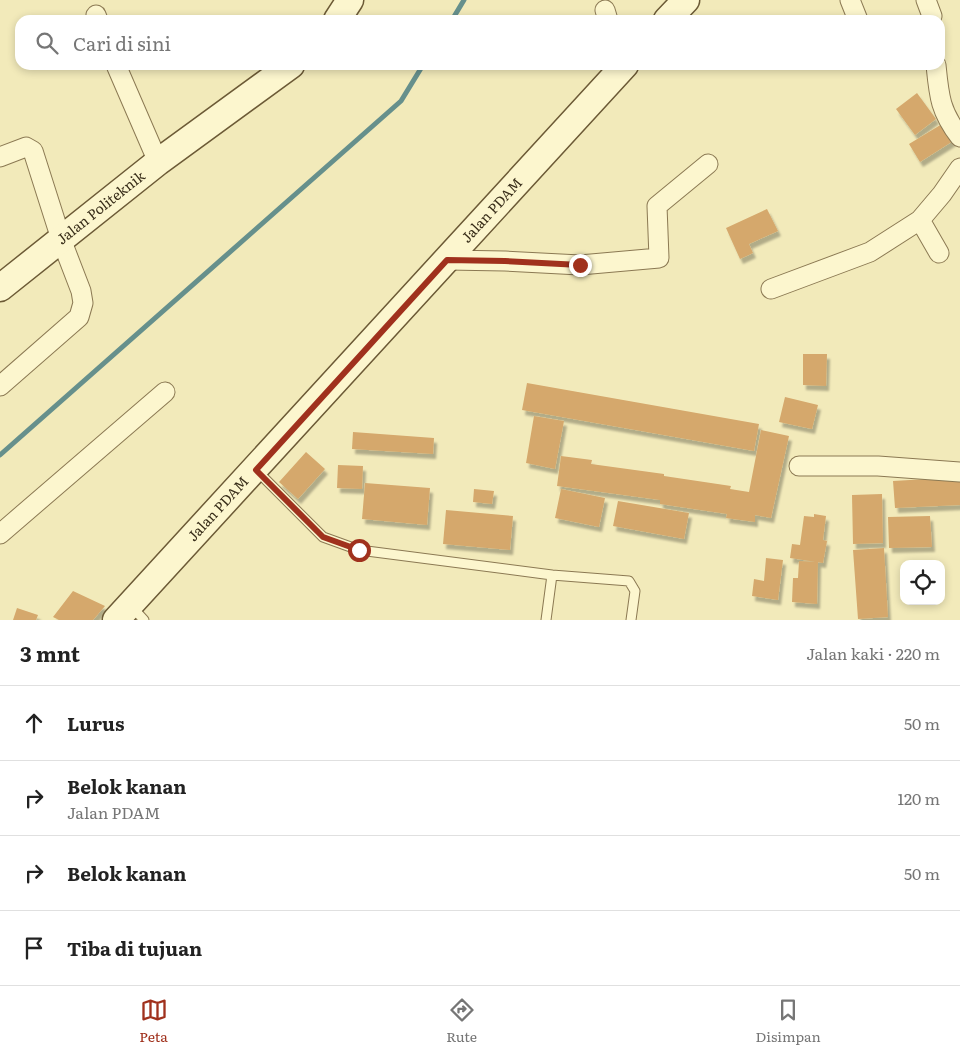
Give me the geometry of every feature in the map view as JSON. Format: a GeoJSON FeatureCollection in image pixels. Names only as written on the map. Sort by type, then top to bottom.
{"type":"FeatureCollection","features":[{"type":"Feature","properties":{"kind":"street"},"geometry":{"type":"LineString","coordinates":[[340,15],[350,0]]}},
{"type":"Feature","properties":{"kind":"street"},"geometry":{"type":"LineString","coordinates":[[672,15],[686,0]]}},
{"type":"Feature","properties":{"kind":"street"},"geometry":{"type":"LineString","coordinates":[[850,0],[856,15]]}},
{"type":"Feature","properties":{"kind":"street"},"geometry":{"type":"LineString","coordinates":[[118,70],[158,162]]}},
{"type":"Feature","properties":{"kind":"street","name":"Jalan Politeknik"},"geometry":{"type":"LineString","coordinates":[[0,386],[79,317],[83,303],[81,291],[61,239],[158,162],[284,70]]}},
{"type":"Feature","properties":{"kind":"street","name":"Jalan PDAM"},"geometry":{"type":"LineString","coordinates":[[130,615],[256,470],[619,70]]}},
{"type":"Feature","properties":{"kind":"street"},"geometry":{"type":"LineString","coordinates":[[937,70],[943,110],[960,137]]}},
{"type":"Feature","properties":{"kind":"street"},"geometry":{"type":"LineString","coordinates":[[0,158],[26,147],[32,149],[61,239],[0,288]]}},
{"type":"Feature","properties":{"kind":"street"},"geometry":{"type":"LineString","coordinates":[[447,260],[580,265],[659,258],[657,206],[708,164]]}},
{"type":"Feature","properties":{"kind":"street"},"geometry":{"type":"LineString","coordinates":[[771,289],[870,252],[920,220],[942,194],[960,168]]}},
{"type":"Feature","properties":{"kind":"street"},"geometry":{"type":"LineString","coordinates":[[920,220],[939,253]]}},
{"type":"Feature","properties":{"kind":"street"},"geometry":{"type":"LineString","coordinates":[[0,534],[165,392]]}},
{"type":"Feature","properties":{"kind":"street"},"geometry":{"type":"LineString","coordinates":[[799,466],[878,466],[960,472]]}},
{"type":"Feature","properties":{"kind":"lane"},"geometry":{"type":"LineString","coordinates":[[256,470],[323,537],[359,550],[552,575],[629,581],[635,591],[631,620]]}},
{"type":"Feature","properties":{"kind":"lane"},"geometry":{"type":"LineString","coordinates":[[546,620],[552,575]]}},
{"type":"Feature","properties":{"kind":"building"},"geometry":{"type":"Polygon","coordinates":[[[917,93],[936,119],[915,135],[896,109],[917,93]]]}},
{"type":"Feature","properties":{"kind":"building"},"geometry":{"type":"Polygon","coordinates":[[[942,124],[953,141],[920,162],[909,144],[942,124]]]}},
{"type":"Feature","properties":{"kind":"building"},"geometry":{"type":"Polygon","coordinates":[[[767,209],[778,231],[749,244],[753,253],[740,259],[726,228],[767,209]]]}},
{"type":"Feature","properties":{"kind":"building"},"geometry":{"type":"Polygon","coordinates":[[[803,354],[827,354],[826,386],[803,385],[803,354]]]}},
{"type":"Feature","properties":{"kind":"building"},"geometry":{"type":"Polygon","coordinates":[[[527,383],[759,424],[754,451],[522,410],[527,383]]]}},
{"type":"Feature","properties":{"kind":"building"},"geometry":{"type":"Polygon","coordinates":[[[785,397],[818,405],[812,429],[779,422],[785,397]]]}},
{"type":"Feature","properties":{"kind":"building"},"geometry":{"type":"Polygon","coordinates":[[[534,416],[564,421],[555,469],[526,463],[534,416]]]}},
{"type":"Feature","properties":{"kind":"building"},"geometry":{"type":"Polygon","coordinates":[[[761,430],[789,436],[771,518],[755,515],[755,522],[726,518],[727,514],[660,504],[660,500],[557,486],[561,456],[592,460],[591,464],[731,486],[730,489],[749,492],[761,430]]]}},
{"type":"Feature","properties":{"kind":"building"},"geometry":{"type":"Polygon","coordinates":[[[353,432],[434,438],[433,454],[352,449],[353,432]]]}},
{"type":"Feature","properties":{"kind":"building"},"geometry":{"type":"Polygon","coordinates":[[[306,452],[325,469],[298,499],[279,482],[306,452]]]}},
{"type":"Feature","properties":{"kind":"building"},"geometry":{"type":"Polygon","coordinates":[[[338,465],[363,466],[362,489],[337,488],[338,465]]]}},
{"type":"Feature","properties":{"kind":"building"},"geometry":{"type":"Polygon","coordinates":[[[960,477],[960,505],[895,508],[893,481],[960,477]]]}},
{"type":"Feature","properties":{"kind":"building"},"geometry":{"type":"Polygon","coordinates":[[[365,483],[430,488],[427,525],[362,519],[365,483]]]}},
{"type":"Feature","properties":{"kind":"building"},"geometry":{"type":"Polygon","coordinates":[[[474,489],[494,491],[492,504],[473,502],[474,489]]]}},
{"type":"Feature","properties":{"kind":"building"},"geometry":{"type":"Polygon","coordinates":[[[561,489],[605,498],[599,527],[555,518],[561,489]]]}},
{"type":"Feature","properties":{"kind":"building"},"geometry":{"type":"Polygon","coordinates":[[[882,494],[883,543],[853,544],[852,495],[882,494]]]}},
{"type":"Feature","properties":{"kind":"building"},"geometry":{"type":"Polygon","coordinates":[[[618,501],[689,513],[684,539],[613,526],[618,501]]]}},
{"type":"Feature","properties":{"kind":"building"},"geometry":{"type":"Polygon","coordinates":[[[446,510],[513,516],[510,550],[443,544],[446,510]]]}},
{"type":"Feature","properties":{"kind":"building"},"geometry":{"type":"Polygon","coordinates":[[[814,514],[826,516],[823,540],[827,541],[823,563],[790,558],[792,544],[800,545],[804,516],[814,517],[814,514]]]}},
{"type":"Feature","properties":{"kind":"building"},"geometry":{"type":"Polygon","coordinates":[[[930,516],[932,547],[889,548],[888,517],[930,516]]]}},
{"type":"Feature","properties":{"kind":"building"},"geometry":{"type":"Polygon","coordinates":[[[884,548],[888,617],[858,619],[853,550],[884,548]]]}},
{"type":"Feature","properties":{"kind":"building"},"geometry":{"type":"Polygon","coordinates":[[[766,558],[783,560],[778,600],[752,596],[754,579],[764,581],[766,558]]]}},
{"type":"Feature","properties":{"kind":"building"},"geometry":{"type":"Polygon","coordinates":[[[799,561],[818,562],[817,604],[792,602],[793,578],[798,578],[799,561]]]}},
{"type":"Feature","properties":{"kind":"building"},"geometry":{"type":"Polygon","coordinates":[[[73,591],[105,606],[93,620],[59,620],[53,617],[73,591]]]}},
{"type":"Feature","properties":{"kind":"building"},"geometry":{"type":"Polygon","coordinates":[[[17,608],[38,615],[36,620],[13,620],[17,608]]]}},
{"type":"Feature","properties":{"kind":"waterway"},"geometry":{"type":"LineString","coordinates":[[455,15],[464,0]]}},
{"type":"Feature","properties":{"kind":"waterway"},"geometry":{"type":"LineString","coordinates":[[0,455],[401,101],[420,70]]}},
{"type":"Feature","properties":{"kind":"route"},"geometry":{"type":"LineString","coordinates":[[359,550],[323,537],[256,470],[447,260],[580,265]]}}]}
